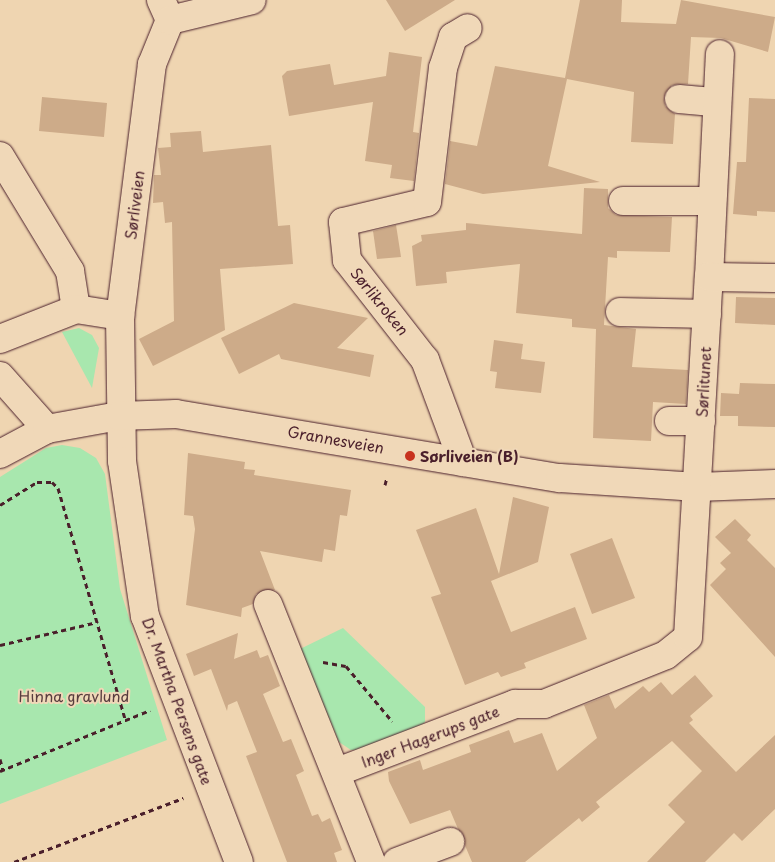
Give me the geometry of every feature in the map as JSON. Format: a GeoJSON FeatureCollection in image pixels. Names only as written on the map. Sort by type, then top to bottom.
{"type":"FeatureCollection","features":[{"type":"Feature","properties":{"kind":"street"},"geometry":{"type":"LineString","coordinates":[[166,10],[252,0]]}},
{"type":"Feature","properties":{"kind":"street","name":"Sørliveien"},"geometry":{"type":"LineString","coordinates":[[119,416],[120,316],[152,64],[166,10]]}},
{"type":"Feature","properties":{"kind":"street","name":"Sørlikroken"},"geometry":{"type":"LineString","coordinates":[[463,462],[425,360],[347,260],[343,222],[427,202],[443,68],[453,37],[468,28]]}},
{"type":"Feature","properties":{"kind":"street","name":"Sørlitunet"},"geometry":{"type":"LineString","coordinates":[[698,487],[716,97],[720,54]]}},
{"type":"Feature","properties":{"kind":"street"},"geometry":{"type":"LineString","coordinates":[[679,99],[716,97]]}},
{"type":"Feature","properties":{"kind":"street"},"geometry":{"type":"LineString","coordinates":[[0,156],[70,271],[76,309]]}},
{"type":"Feature","properties":{"kind":"street"},"geometry":{"type":"LineString","coordinates":[[623,201],[712,201]]}},
{"type":"Feature","properties":{"kind":"street"},"geometry":{"type":"LineString","coordinates":[[709,276],[775,278]]}},
{"type":"Feature","properties":{"kind":"street"},"geometry":{"type":"LineString","coordinates":[[0,339],[76,309],[120,316]]}},
{"type":"Feature","properties":{"kind":"street"},"geometry":{"type":"LineString","coordinates":[[620,312],[707,314]]}},
{"type":"Feature","properties":{"kind":"street"},"geometry":{"type":"LineString","coordinates":[[0,376],[47,429]]}},
{"type":"Feature","properties":{"kind":"street","name":"Grannesveien"},"geometry":{"type":"LineString","coordinates":[[0,454],[47,429],[119,416],[176,414],[231,421],[560,478],[698,487],[775,484]]}},
{"type":"Feature","properties":{"kind":"street","name":"Dr. Martha Persens gate"},"geometry":{"type":"LineString","coordinates":[[119,416],[122,461],[145,616],[239,862]]}},
{"type":"Feature","properties":{"kind":"street"},"geometry":{"type":"LineString","coordinates":[[669,420],[701,421]]}},
{"type":"Feature","properties":{"kind":"street","name":"Inger Hagerups gate"},"geometry":{"type":"LineString","coordinates":[[337,772],[406,744],[515,704],[544,704],[666,655],[688,637],[698,487]]}},
{"type":"Feature","properties":{"kind":"street"},"geometry":{"type":"LineString","coordinates":[[268,604],[337,772],[371,862]]}},
{"type":"Feature","properties":{"kind":"street"},"geometry":{"type":"LineString","coordinates":[[397,862],[450,842]]}},
{"type":"Feature","properties":{"kind":"path"},"geometry":{"type":"LineString","coordinates":[[385,485],[387,478]]}},
{"type":"Feature","properties":{"kind":"path"},"geometry":{"type":"LineString","coordinates":[[0,505],[37,482],[52,482],[58,488],[125,719]]}},
{"type":"Feature","properties":{"kind":"path"},"geometry":{"type":"LineString","coordinates":[[0,645],[97,622]]}},
{"type":"Feature","properties":{"kind":"path"},"geometry":{"type":"LineString","coordinates":[[297,672],[329,660],[346,666],[388,713],[406,744]]}},
{"type":"Feature","properties":{"kind":"path"},"geometry":{"type":"LineString","coordinates":[[0,759],[2,770],[146,711]]}},
{"type":"Feature","properties":{"kind":"path"},"geometry":{"type":"LineString","coordinates":[[14,862],[210,788]]}},
{"type":"Feature","properties":{"kind":"green space"},"geometry":{"type":"Polygon","coordinates":[[[79,328],[92,335],[99,348],[92,388],[62,332],[79,328]]]}},
{"type":"Feature","properties":{"kind":"green space","name":"Hinna gravlund"},"geometry":{"type":"Polygon","coordinates":[[[62,445],[80,448],[96,458],[105,474],[120,589],[167,740],[0,804],[0,477],[46,448],[62,445]]]}},
{"type":"Feature","properties":{"kind":"green space"},"geometry":{"type":"Polygon","coordinates":[[[343,628],[425,707],[425,722],[416,730],[367,750],[351,750],[339,742],[300,649],[343,628]]]}},
{"type":"Feature","properties":{"kind":"building"},"geometry":{"type":"Polygon","coordinates":[[[386,0],[455,0],[405,31],[386,0]]]}},
{"type":"Feature","properties":{"kind":"building"},"geometry":{"type":"Polygon","coordinates":[[[580,0],[622,0],[621,22],[676,24],[681,0],[775,17],[768,52],[721,38],[691,37],[688,84],[672,85],[664,97],[665,106],[675,114],[673,144],[631,142],[634,92],[567,79],[548,166],[600,182],[483,194],[445,184],[450,141],[477,146],[495,66],[565,78],[580,0]]]}},
{"type":"Feature","properties":{"kind":"building"},"geometry":{"type":"Polygon","coordinates":[[[389,52],[422,57],[413,132],[419,133],[414,181],[390,178],[392,165],[365,161],[373,102],[289,116],[282,76],[287,71],[330,64],[334,85],[386,76],[389,52]]]}},
{"type":"Feature","properties":{"kind":"building"},"geometry":{"type":"Polygon","coordinates":[[[42,97],[107,103],[104,137],[39,131],[42,97]]]}},
{"type":"Feature","properties":{"kind":"building"},"geometry":{"type":"Polygon","coordinates":[[[749,98],[775,99],[775,212],[757,211],[757,216],[733,214],[737,162],[746,162],[749,98]]]}},
{"type":"Feature","properties":{"kind":"building"},"geometry":{"type":"Polygon","coordinates":[[[201,131],[203,152],[271,145],[278,226],[290,225],[293,264],[220,269],[225,330],[153,366],[139,339],[174,321],[172,222],[165,223],[163,202],[153,203],[154,175],[161,175],[158,148],[171,147],[170,133],[201,131]]]}},
{"type":"Feature","properties":{"kind":"building"},"geometry":{"type":"Polygon","coordinates":[[[584,188],[608,189],[608,208],[616,215],[672,217],[670,252],[617,251],[617,258],[608,257],[604,325],[636,329],[632,367],[688,370],[686,404],[653,402],[651,441],[593,438],[596,329],[572,327],[572,319],[516,313],[520,264],[446,272],[447,283],[416,286],[412,246],[422,241],[421,235],[466,230],[466,223],[582,234],[584,188]]]}},
{"type":"Feature","properties":{"kind":"building"},"geometry":{"type":"Polygon","coordinates":[[[396,225],[401,257],[377,259],[373,231],[396,225]]]}},
{"type":"Feature","properties":{"kind":"building"},"geometry":{"type":"Polygon","coordinates":[[[736,297],[775,298],[775,325],[735,323],[736,297]]]}},
{"type":"Feature","properties":{"kind":"building"},"geometry":{"type":"Polygon","coordinates":[[[294,303],[368,318],[337,348],[374,355],[370,377],[281,359],[279,354],[239,374],[221,338],[294,303]]]}},
{"type":"Feature","properties":{"kind":"building"},"geometry":{"type":"Polygon","coordinates":[[[494,340],[523,344],[521,359],[545,362],[541,393],[495,388],[497,372],[490,371],[494,340]]]}},
{"type":"Feature","properties":{"kind":"building"},"geometry":{"type":"Polygon","coordinates":[[[740,383],[775,384],[775,427],[738,426],[738,416],[720,416],[721,393],[739,394],[740,383]]]}},
{"type":"Feature","properties":{"kind":"building"},"geometry":{"type":"Polygon","coordinates":[[[188,453],[245,462],[244,469],[255,470],[254,475],[351,490],[347,516],[340,515],[335,551],[324,549],[322,562],[260,551],[275,590],[256,594],[253,604],[242,608],[241,617],[186,605],[195,529],[193,516],[184,515],[188,453]]]}},
{"type":"Feature","properties":{"kind":"building"},"geometry":{"type":"Polygon","coordinates":[[[513,497],[549,507],[538,562],[491,581],[511,632],[575,607],[587,639],[524,663],[526,668],[501,677],[498,672],[465,685],[431,597],[441,594],[416,530],[476,508],[499,574],[513,497]]]}},
{"type":"Feature","properties":{"kind":"building"},"geometry":{"type":"Polygon","coordinates":[[[735,519],[751,535],[747,540],[775,568],[775,657],[710,585],[726,569],[720,563],[731,553],[715,537],[735,519]]]}},
{"type":"Feature","properties":{"kind":"building"},"geometry":{"type":"Polygon","coordinates":[[[612,538],[635,598],[592,614],[570,554],[612,538]]]}},
{"type":"Feature","properties":{"kind":"building"},"geometry":{"type":"Polygon","coordinates":[[[238,633],[234,659],[257,650],[260,658],[268,655],[280,686],[263,694],[283,742],[291,739],[304,771],[296,775],[312,816],[318,814],[322,822],[330,818],[342,850],[334,853],[337,862],[287,862],[246,756],[257,752],[237,701],[228,705],[227,711],[211,669],[194,676],[186,654],[238,633]]]}},
{"type":"Feature","properties":{"kind":"building"},"geometry":{"type":"Polygon","coordinates":[[[695,675],[713,696],[690,716],[693,720],[689,723],[736,772],[775,735],[775,809],[742,841],[734,833],[705,862],[647,862],[685,822],[668,805],[702,771],[672,741],[596,802],[600,807],[582,822],[579,818],[525,862],[472,862],[450,810],[410,824],[389,781],[388,772],[420,760],[423,770],[471,752],[469,745],[509,730],[514,743],[542,733],[557,771],[597,738],[584,705],[609,695],[615,709],[643,686],[649,692],[661,682],[672,695],[695,675]]]}},
{"type":"Feature","properties":{"kind":"place","name":"Sørliveien (B)"},"geometry":{"type":"Point","coordinates":[410,456]}}]}
